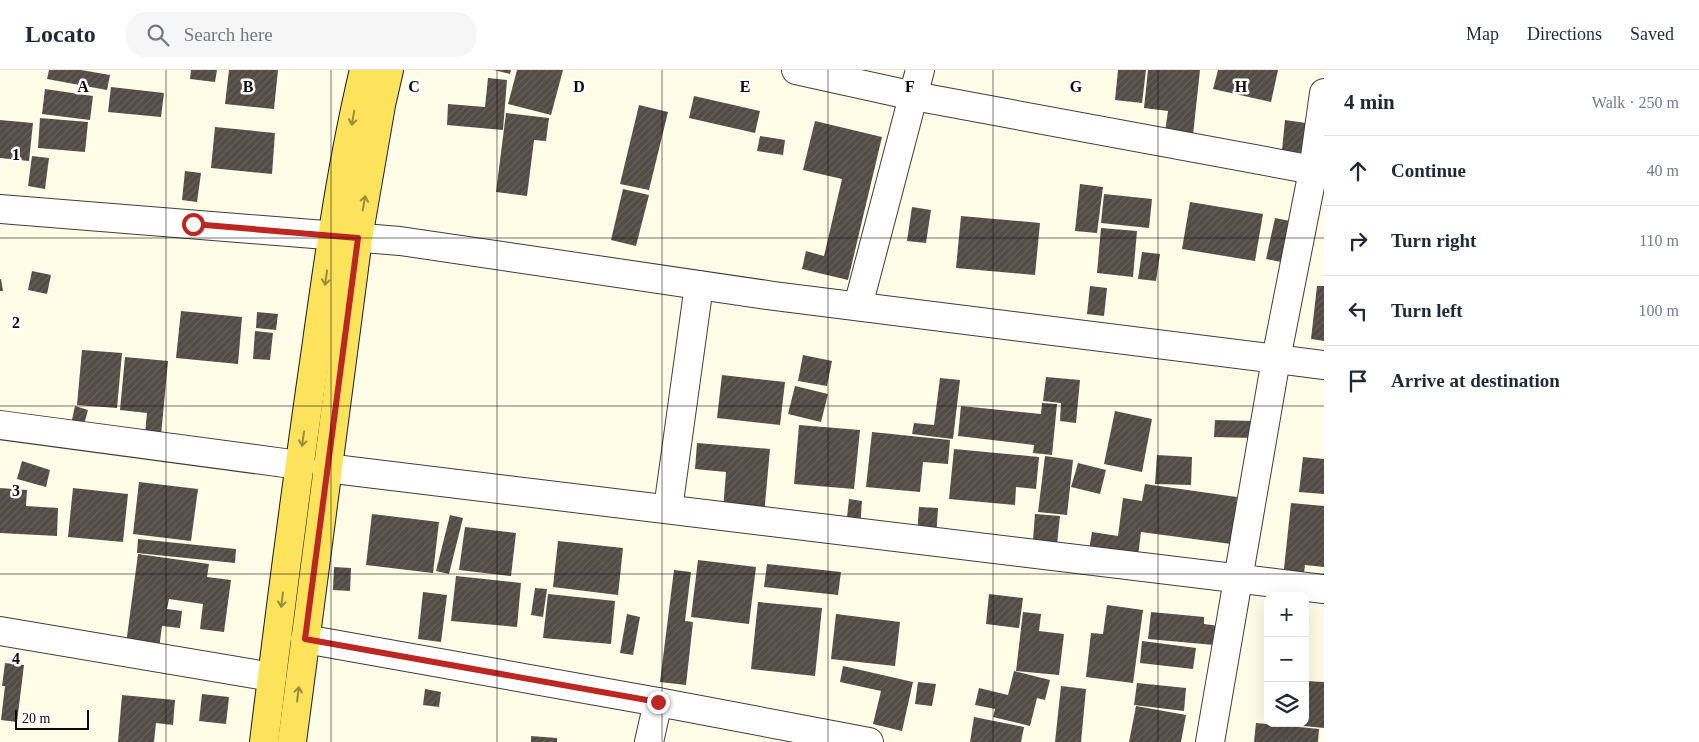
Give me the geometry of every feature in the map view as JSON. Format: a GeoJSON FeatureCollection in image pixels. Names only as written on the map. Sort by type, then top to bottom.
{"type":"FeatureCollection","features":[{"type":"Feature","properties":{"kind":"main road"},"geometry":{"type":"LineString","coordinates":[[292,742],[326,468],[357,100],[364,70]]}},
{"type":"Feature","properties":{"kind":"main road"},"geometry":{"type":"LineString","coordinates":[[264,742],[299,465],[345,238],[389,70]]}},
{"type":"Feature","properties":{"kind":"street"},"geometry":{"type":"LineString","coordinates":[[796,70],[917,83],[1319,171]]}},
{"type":"Feature","properties":{"kind":"street"},"geometry":{"type":"LineString","coordinates":[[858,306],[917,83]]}},
{"type":"Feature","properties":{"kind":"street"},"geometry":{"type":"LineString","coordinates":[[1210,742],[1276,359],[1319,171],[1324,93]]}},
{"type":"Feature","properties":{"kind":"street"},"geometry":{"type":"LineString","coordinates":[[0,209],[400,241],[699,285],[1324,365]]}},
{"type":"Feature","properties":{"kind":"street"},"geometry":{"type":"LineString","coordinates":[[668,509],[699,285]]}},
{"type":"Feature","properties":{"kind":"street"},"geometry":{"type":"LineString","coordinates":[[0,425],[299,465]]}},
{"type":"Feature","properties":{"kind":"street"},"geometry":{"type":"LineString","coordinates":[[326,468],[1324,589]]}},
{"type":"Feature","properties":{"kind":"street"},"geometry":{"type":"LineString","coordinates":[[0,631],[272,677]]}},
{"type":"Feature","properties":{"kind":"street"},"geometry":{"type":"LineString","coordinates":[[305,639],[869,742]]}},
{"type":"Feature","properties":{"kind":"street"},"geometry":{"type":"LineString","coordinates":[[649,742],[658,702]]}},
{"type":"Feature","properties":{"kind":"building"},"geometry":{"type":"Polygon","coordinates":[[[49,70],[81,70],[110,75],[107,90],[47,79],[49,70]]]}},
{"type":"Feature","properties":{"kind":"building"},"geometry":{"type":"Polygon","coordinates":[[[191,70],[217,70],[215,82],[190,79],[191,70]]]}},
{"type":"Feature","properties":{"kind":"building"},"geometry":{"type":"Polygon","coordinates":[[[229,70],[278,70],[274,109],[225,104],[229,70]]]}},
{"type":"Feature","properties":{"kind":"building"},"geometry":{"type":"Polygon","coordinates":[[[494,70],[511,70],[510,74],[494,70]]]}},
{"type":"Feature","properties":{"kind":"building"},"geometry":{"type":"Polygon","coordinates":[[[517,70],[563,70],[551,115],[508,104],[517,70]]]}},
{"type":"Feature","properties":{"kind":"building"},"geometry":{"type":"Polygon","coordinates":[[[1118,70],[1146,70],[1142,103],[1115,100],[1118,70]]]}},
{"type":"Feature","properties":{"kind":"building"},"geometry":{"type":"Polygon","coordinates":[[[1148,70],[1200,70],[1193,135],[1165,132],[1168,111],[1144,108],[1148,70]]]}},
{"type":"Feature","properties":{"kind":"building"},"geometry":{"type":"Polygon","coordinates":[[[1218,70],[1278,70],[1271,102],[1213,89],[1218,70]]]}},
{"type":"Feature","properties":{"kind":"building"},"geometry":{"type":"Polygon","coordinates":[[[488,78],[507,80],[503,130],[447,125],[448,104],[485,107],[488,78]]]}},
{"type":"Feature","properties":{"kind":"building"},"geometry":{"type":"Polygon","coordinates":[[[111,87],[164,93],[161,117],[108,112],[111,87]]]}},
{"type":"Feature","properties":{"kind":"building"},"geometry":{"type":"Polygon","coordinates":[[[45,89],[93,96],[90,120],[42,114],[45,89]]]}},
{"type":"Feature","properties":{"kind":"building"},"geometry":{"type":"Polygon","coordinates":[[[694,96],[760,111],[755,133],[689,118],[694,96]]]}},
{"type":"Feature","properties":{"kind":"building"},"geometry":{"type":"Polygon","coordinates":[[[639,105],[668,112],[649,190],[620,184],[639,105]]]}},
{"type":"Feature","properties":{"kind":"building"},"geometry":{"type":"Polygon","coordinates":[[[506,113],[549,118],[546,141],[534,140],[527,196],[496,192],[506,113]]]}},
{"type":"Feature","properties":{"kind":"building"},"geometry":{"type":"Polygon","coordinates":[[[40,118],[88,122],[85,152],[38,148],[40,118]]]}},
{"type":"Feature","properties":{"kind":"building"},"geometry":{"type":"Polygon","coordinates":[[[0,120],[33,123],[29,161],[0,158],[0,120]]]}},
{"type":"Feature","properties":{"kind":"building"},"geometry":{"type":"Polygon","coordinates":[[[1285,120],[1306,123],[1302,153],[1282,150],[1285,120]]]}},
{"type":"Feature","properties":{"kind":"building"},"geometry":{"type":"Polygon","coordinates":[[[815,121],[882,137],[848,280],[802,269],[806,251],[824,256],[842,179],[803,170],[815,121]]]}},
{"type":"Feature","properties":{"kind":"building"},"geometry":{"type":"Polygon","coordinates":[[[215,127],[275,133],[272,174],[211,168],[215,127]]]}},
{"type":"Feature","properties":{"kind":"building"},"geometry":{"type":"Polygon","coordinates":[[[760,136],[785,140],[783,155],[757,151],[760,136]]]}},
{"type":"Feature","properties":{"kind":"building"},"geometry":{"type":"Polygon","coordinates":[[[32,156],[49,158],[45,189],[28,186],[32,156]]]}},
{"type":"Feature","properties":{"kind":"building"},"geometry":{"type":"Polygon","coordinates":[[[185,171],[201,173],[197,202],[182,200],[185,171]]]}},
{"type":"Feature","properties":{"kind":"building"},"geometry":{"type":"Polygon","coordinates":[[[1080,184],[1103,187],[1097,233],[1075,231],[1080,184]]]}},
{"type":"Feature","properties":{"kind":"building"},"geometry":{"type":"Polygon","coordinates":[[[623,189],[649,195],[636,246],[611,240],[623,189]]]}},
{"type":"Feature","properties":{"kind":"building"},"geometry":{"type":"Polygon","coordinates":[[[1104,194],[1152,199],[1149,228],[1101,223],[1104,194]]]}},
{"type":"Feature","properties":{"kind":"building"},"geometry":{"type":"Polygon","coordinates":[[[1190,202],[1263,214],[1255,261],[1182,249],[1190,202]]]}},
{"type":"Feature","properties":{"kind":"building"},"geometry":{"type":"Polygon","coordinates":[[[912,207],[931,210],[926,243],[907,241],[912,207]]]}},
{"type":"Feature","properties":{"kind":"building"},"geometry":{"type":"Polygon","coordinates":[[[961,216],[1040,223],[1035,275],[956,268],[961,216]]]}},
{"type":"Feature","properties":{"kind":"building"},"geometry":{"type":"Polygon","coordinates":[[[1275,218],[1290,221],[1281,262],[1266,259],[1275,218]]]}},
{"type":"Feature","properties":{"kind":"building"},"geometry":{"type":"Polygon","coordinates":[[[1101,228],[1137,231],[1133,277],[1097,273],[1101,228]]]}},
{"type":"Feature","properties":{"kind":"building"},"geometry":{"type":"Polygon","coordinates":[[[1142,252],[1160,254],[1156,281],[1138,279],[1142,252]]]}},
{"type":"Feature","properties":{"kind":"building"},"geometry":{"type":"Polygon","coordinates":[[[32,271],[51,275],[47,294],[28,290],[32,271]]]}},
{"type":"Feature","properties":{"kind":"building"},"geometry":{"type":"Polygon","coordinates":[[[1,279],[3,291],[0,291],[1,279]]]}},
{"type":"Feature","properties":{"kind":"building"},"geometry":{"type":"Polygon","coordinates":[[[1090,286],[1107,288],[1104,316],[1087,314],[1090,286]]]}},
{"type":"Feature","properties":{"kind":"building"},"geometry":{"type":"Polygon","coordinates":[[[1317,286],[1324,286],[1324,341],[1311,339],[1317,286]]]}},
{"type":"Feature","properties":{"kind":"building"},"geometry":{"type":"Polygon","coordinates":[[[181,311],[242,317],[238,364],[176,358],[181,311]]]}},
{"type":"Feature","properties":{"kind":"building"},"geometry":{"type":"Polygon","coordinates":[[[257,312],[278,314],[276,330],[256,328],[257,312]]]}},
{"type":"Feature","properties":{"kind":"building"},"geometry":{"type":"Polygon","coordinates":[[[255,331],[273,333],[270,360],[253,359],[255,331]]]}},
{"type":"Feature","properties":{"kind":"building"},"geometry":{"type":"Polygon","coordinates":[[[82,350],[122,353],[117,408],[77,405],[82,350]]]}},
{"type":"Feature","properties":{"kind":"building"},"geometry":{"type":"Polygon","coordinates":[[[803,355],[832,361],[827,386],[798,381],[803,355]]]}},
{"type":"Feature","properties":{"kind":"building"},"geometry":{"type":"Polygon","coordinates":[[[125,357],[168,361],[160,446],[144,444],[147,413],[120,410],[125,357]]]}},
{"type":"Feature","properties":{"kind":"building"},"geometry":{"type":"Polygon","coordinates":[[[722,375],[785,382],[780,425],[717,418],[722,375]]]}},
{"type":"Feature","properties":{"kind":"building"},"geometry":{"type":"Polygon","coordinates":[[[1046,377],[1080,380],[1076,423],[1060,421],[1061,403],[1043,401],[1046,377]]]}},
{"type":"Feature","properties":{"kind":"building"},"geometry":{"type":"Polygon","coordinates":[[[940,378],[960,380],[953,439],[912,434],[914,423],[934,425],[940,378]]]}},
{"type":"Feature","properties":{"kind":"building"},"geometry":{"type":"Polygon","coordinates":[[[795,386],[828,394],[821,422],[788,414],[795,386]]]}},
{"type":"Feature","properties":{"kind":"building"},"geometry":{"type":"Polygon","coordinates":[[[1042,403],[1057,404],[1052,455],[1033,453],[1034,445],[958,436],[961,406],[1041,414],[1042,403]]]}},
{"type":"Feature","properties":{"kind":"building"},"geometry":{"type":"Polygon","coordinates":[[[75,406],[88,410],[82,432],[70,429],[75,406]]]}},
{"type":"Feature","properties":{"kind":"building"},"geometry":{"type":"Polygon","coordinates":[[[1115,411],[1152,419],[1142,472],[1104,464],[1115,411]]]}},
{"type":"Feature","properties":{"kind":"building"},"geometry":{"type":"Polygon","coordinates":[[[1215,420],[1253,421],[1252,438],[1214,437],[1215,420]]]}},
{"type":"Feature","properties":{"kind":"building"},"geometry":{"type":"Polygon","coordinates":[[[799,425],[860,430],[854,489],[794,484],[799,425]]]}},
{"type":"Feature","properties":{"kind":"building"},"geometry":{"type":"Polygon","coordinates":[[[872,432],[950,440],[948,464],[923,462],[920,492],[866,487],[872,432]]]}},
{"type":"Feature","properties":{"kind":"building"},"geometry":{"type":"Polygon","coordinates":[[[697,443],[770,449],[764,515],[723,511],[726,472],[695,469],[697,443]]]}},
{"type":"Feature","properties":{"kind":"building"},"geometry":{"type":"Polygon","coordinates":[[[954,449],[1039,457],[1036,489],[1016,487],[1015,505],[949,499],[954,449]]]}},
{"type":"Feature","properties":{"kind":"building"},"geometry":{"type":"Polygon","coordinates":[[[1157,455],[1192,457],[1191,485],[1155,484],[1157,455]]]}},
{"type":"Feature","properties":{"kind":"building"},"geometry":{"type":"Polygon","coordinates":[[[1045,456],[1073,460],[1067,515],[1038,512],[1045,456]]]}},
{"type":"Feature","properties":{"kind":"building"},"geometry":{"type":"Polygon","coordinates":[[[1303,457],[1324,459],[1324,494],[1299,492],[1303,457]]]}},
{"type":"Feature","properties":{"kind":"building"},"geometry":{"type":"Polygon","coordinates":[[[22,461],[50,470],[46,487],[17,479],[22,461]]]}},
{"type":"Feature","properties":{"kind":"building"},"geometry":{"type":"Polygon","coordinates":[[[1078,463],[1106,470],[1100,494],[1071,487],[1078,463]]]}},
{"type":"Feature","properties":{"kind":"building"},"geometry":{"type":"Polygon","coordinates":[[[139,482],[198,489],[191,541],[133,534],[139,482]]]}},
{"type":"Feature","properties":{"kind":"building"},"geometry":{"type":"Polygon","coordinates":[[[1145,484],[1237,497],[1231,544],[1141,532],[1137,564],[1088,556],[1092,532],[1118,536],[1123,498],[1142,501],[1145,484]]]}},
{"type":"Feature","properties":{"kind":"building"},"geometry":{"type":"Polygon","coordinates":[[[0,488],[27,490],[26,506],[58,508],[57,536],[0,533],[0,488]]]}},
{"type":"Feature","properties":{"kind":"building"},"geometry":{"type":"Polygon","coordinates":[[[73,488],[128,494],[123,542],[68,537],[73,488]]]}},
{"type":"Feature","properties":{"kind":"building"},"geometry":{"type":"Polygon","coordinates":[[[849,499],[862,501],[860,528],[846,526],[849,499]]]}},
{"type":"Feature","properties":{"kind":"building"},"geometry":{"type":"Polygon","coordinates":[[[1291,503],[1324,506],[1324,567],[1305,565],[1303,580],[1283,578],[1291,503]]]}},
{"type":"Feature","properties":{"kind":"building"},"geometry":{"type":"Polygon","coordinates":[[[919,507],[938,508],[936,538],[917,537],[919,507]]]}},
{"type":"Feature","properties":{"kind":"building"},"geometry":{"type":"Polygon","coordinates":[[[372,514],[439,522],[433,573],[366,565],[372,514]]]}},
{"type":"Feature","properties":{"kind":"building"},"geometry":{"type":"Polygon","coordinates":[[[1035,514],[1060,516],[1056,554],[1032,552],[1035,514]]]}},
{"type":"Feature","properties":{"kind":"building"},"geometry":{"type":"Polygon","coordinates":[[[450,515],[463,518],[449,574],[436,571],[450,515]]]}},
{"type":"Feature","properties":{"kind":"building"},"geometry":{"type":"Polygon","coordinates":[[[465,527],[516,533],[511,576],[459,570],[465,527]]]}},
{"type":"Feature","properties":{"kind":"building"},"geometry":{"type":"Polygon","coordinates":[[[138,539],[236,549],[235,563],[137,553],[138,539]]]}},
{"type":"Feature","properties":{"kind":"building"},"geometry":{"type":"Polygon","coordinates":[[[558,541],[623,548],[618,595],[553,587],[558,541]]]}},
{"type":"Feature","properties":{"kind":"building"},"geometry":{"type":"Polygon","coordinates":[[[138,554],[209,564],[207,577],[231,580],[224,632],[200,629],[203,604],[169,599],[167,609],[182,611],[180,628],[162,626],[159,649],[126,644],[138,554]]]}},
{"type":"Feature","properties":{"kind":"building"},"geometry":{"type":"Polygon","coordinates":[[[698,560],[756,567],[749,624],[691,617],[698,560]]]}},
{"type":"Feature","properties":{"kind":"building"},"geometry":{"type":"Polygon","coordinates":[[[767,564],[841,572],[838,595],[764,587],[767,564]]]}},
{"type":"Feature","properties":{"kind":"building"},"geometry":{"type":"Polygon","coordinates":[[[334,567],[351,568],[350,591],[333,590],[334,567]]]}},
{"type":"Feature","properties":{"kind":"building"},"geometry":{"type":"Polygon","coordinates":[[[674,570],[691,572],[685,621],[693,622],[686,685],[660,682],[674,570]]]}},
{"type":"Feature","properties":{"kind":"building"},"geometry":{"type":"Polygon","coordinates":[[[456,576],[521,583],[517,627],[451,621],[456,576]]]}},
{"type":"Feature","properties":{"kind":"building"},"geometry":{"type":"Polygon","coordinates":[[[535,588],[547,589],[543,617],[531,615],[535,588]]]}},
{"type":"Feature","properties":{"kind":"building"},"geometry":{"type":"Polygon","coordinates":[[[423,592],[447,595],[441,642],[418,639],[423,592]]]}},
{"type":"Feature","properties":{"kind":"building"},"geometry":{"type":"Polygon","coordinates":[[[548,594],[615,601],[611,644],[543,638],[548,594]]]}},
{"type":"Feature","properties":{"kind":"building"},"geometry":{"type":"Polygon","coordinates":[[[989,594],[1023,598],[1019,628],[986,624],[989,594]]]}},
{"type":"Feature","properties":{"kind":"building"},"geometry":{"type":"Polygon","coordinates":[[[758,602],[822,608],[815,676],[751,669],[758,602]]]}},
{"type":"Feature","properties":{"kind":"building"},"geometry":{"type":"Polygon","coordinates":[[[1107,605],[1143,610],[1133,683],[1086,677],[1091,633],[1103,634],[1107,605]]]}},
{"type":"Feature","properties":{"kind":"building"},"geometry":{"type":"Polygon","coordinates":[[[1023,612],[1041,614],[1039,631],[1064,634],[1059,675],[1016,671],[1023,612]]]}},
{"type":"Feature","properties":{"kind":"building"},"geometry":{"type":"Polygon","coordinates":[[[1151,612],[1204,617],[1204,624],[1227,627],[1225,646],[1148,639],[1151,612]]]}},
{"type":"Feature","properties":{"kind":"building"},"geometry":{"type":"Polygon","coordinates":[[[627,614],[640,617],[633,655],[620,653],[627,614]]]}},
{"type":"Feature","properties":{"kind":"building"},"geometry":{"type":"Polygon","coordinates":[[[836,614],[900,622],[895,666],[831,659],[836,614]]]}},
{"type":"Feature","properties":{"kind":"building"},"geometry":{"type":"Polygon","coordinates":[[[1142,641],[1196,648],[1193,669],[1140,663],[1142,641]]]}},
{"type":"Feature","properties":{"kind":"building"},"geometry":{"type":"Polygon","coordinates":[[[5,663],[24,665],[17,722],[1,720],[5,686],[2,686],[5,663]]]}},
{"type":"Feature","properties":{"kind":"building"},"geometry":{"type":"Polygon","coordinates":[[[843,666],[913,682],[902,731],[873,724],[881,691],[840,682],[843,666]]]}},
{"type":"Feature","properties":{"kind":"building"},"geometry":{"type":"Polygon","coordinates":[[[1014,671],[1050,680],[1045,700],[1037,698],[1030,726],[993,717],[995,709],[975,705],[979,688],[1008,695],[1014,671]]]}},
{"type":"Feature","properties":{"kind":"building"},"geometry":{"type":"Polygon","coordinates":[[[1309,681],[1324,682],[1324,728],[1309,726],[1309,681]]]}},
{"type":"Feature","properties":{"kind":"building"},"geometry":{"type":"Polygon","coordinates":[[[918,682],[936,684],[932,706],[915,704],[918,682]]]}},
{"type":"Feature","properties":{"kind":"building"},"geometry":{"type":"Polygon","coordinates":[[[1137,683],[1186,688],[1184,711],[1134,705],[1137,683]]]}},
{"type":"Feature","properties":{"kind":"building"},"geometry":{"type":"Polygon","coordinates":[[[1061,686],[1086,689],[1081,742],[1055,742],[1061,686]]]}},
{"type":"Feature","properties":{"kind":"building"},"geometry":{"type":"Polygon","coordinates":[[[425,689],[441,692],[439,707],[423,705],[425,689]]]}},
{"type":"Feature","properties":{"kind":"building"},"geometry":{"type":"Polygon","coordinates":[[[202,694],[229,697],[226,724],[199,721],[202,694]]]}},
{"type":"Feature","properties":{"kind":"building"},"geometry":{"type":"Polygon","coordinates":[[[122,695],[175,700],[173,725],[156,723],[154,742],[118,742],[122,695]]]}},
{"type":"Feature","properties":{"kind":"building"},"geometry":{"type":"Polygon","coordinates":[[[1136,706],[1186,715],[1181,742],[1129,742],[1136,706]]]}},
{"type":"Feature","properties":{"kind":"building"},"geometry":{"type":"Polygon","coordinates":[[[974,717],[1024,727],[1021,742],[970,742],[974,717]]]}},
{"type":"Feature","properties":{"kind":"building"},"geometry":{"type":"Polygon","coordinates":[[[1256,723],[1264,724],[1264,727],[1319,729],[1318,742],[1254,742],[1256,723]]]}},
{"type":"Feature","properties":{"kind":"building"},"geometry":{"type":"Polygon","coordinates":[[[531,736],[557,738],[557,742],[531,742],[531,736]]]}},
{"type":"Feature","properties":{"kind":"route"},"geometry":{"type":"LineString","coordinates":[[193,224],[358,238],[326,468],[305,639],[658,702]]}}]}
